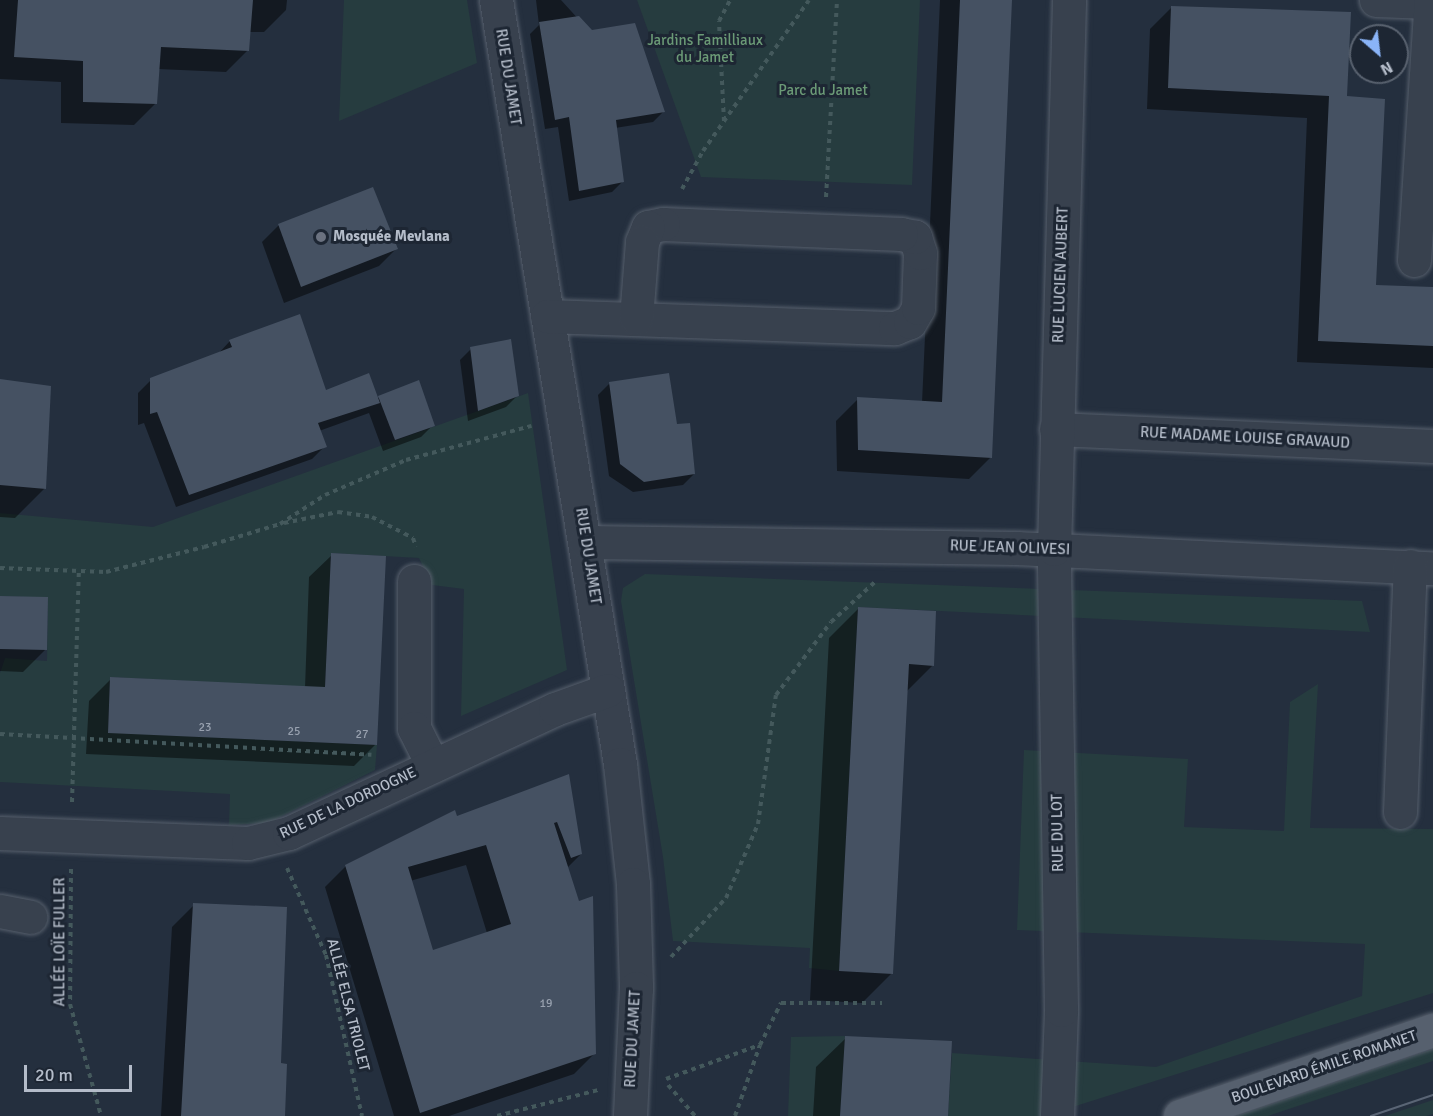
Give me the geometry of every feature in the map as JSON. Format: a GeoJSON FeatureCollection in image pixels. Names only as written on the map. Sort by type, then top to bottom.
{"type":"FeatureCollection","features":[{"type":"Feature","properties":{"kind":"main road","name":"BOULEVARD ÉMILE ROMANET"},"geometry":{"type":"LineString","coordinates":[[1180,1116],[1433,1030]]}},
{"type":"Feature","properties":{"kind":"street","name":"RUE DU JAMET"},"geometry":{"type":"LineString","coordinates":[[496,0],[586,542],[633,884],[636,988],[630,1116]]}},
{"type":"Feature","properties":{"kind":"street","name":"RUE LUCIEN AUBERT"},"geometry":{"type":"LineString","coordinates":[[1054,549],[1069,0]]}},
{"type":"Feature","properties":{"kind":"street"},"geometry":{"type":"LineString","coordinates":[[1376,0],[1430,1],[1414,260]]}},
{"type":"Feature","properties":{"kind":"street"},"geometry":{"type":"LineString","coordinates":[[548,316],[895,328],[910,322],[918,308],[920,253],[915,237],[825,231],[663,225],[648,227],[642,242],[636,318]]}},
{"type":"Feature","properties":{"kind":"street","name":"RUE MADAME LOUISE GRAVAUD"},"geometry":{"type":"LineString","coordinates":[[1056,429],[1433,446]]}},
{"type":"Feature","properties":{"kind":"street","name":"RUE JEAN OLIVESI"},"geometry":{"type":"LineString","coordinates":[[586,542],[916,545],[1054,549],[1421,567]]}},
{"type":"Feature","properties":{"kind":"street","name":"RUE DU LOT"},"geometry":{"type":"LineString","coordinates":[[1054,549],[1061,1010],[1057,1116]]}},
{"type":"Feature","properties":{"kind":"street"},"geometry":{"type":"LineString","coordinates":[[1400,812],[1421,567]]}},
{"type":"Feature","properties":{"kind":"street"},"geometry":{"type":"LineString","coordinates":[[414,582],[414,729],[432,764]]}},
{"type":"Feature","properties":{"kind":"street","name":"RUE DE LA DORDOGNE"},"geometry":{"type":"LineString","coordinates":[[0,833],[248,843],[289,832],[568,703],[608,690]]}},
{"type":"Feature","properties":{"kind":"path"},"geometry":{"type":"LineString","coordinates":[[724,121],[719,21],[730,0]]}},
{"type":"Feature","properties":{"kind":"path"},"geometry":{"type":"LineString","coordinates":[[663,225],[724,121],[808,0]]}},
{"type":"Feature","properties":{"kind":"path"},"geometry":{"type":"LineString","coordinates":[[825,231],[837,0]]}},
{"type":"Feature","properties":{"kind":"path"},"geometry":{"type":"LineString","coordinates":[[280,524],[325,495],[406,460],[566,416]]}},
{"type":"Feature","properties":{"kind":"path"},"geometry":{"type":"LineString","coordinates":[[0,568],[106,572],[280,524],[338,512],[372,517],[394,525],[413,538],[419,558],[414,582]]}},
{"type":"Feature","properties":{"kind":"path"},"geometry":{"type":"LineString","coordinates":[[666,962],[726,898],[758,824],[776,695],[831,622],[916,545]]}},
{"type":"Feature","properties":{"kind":"path","name":"ALLÉE LOÏE FULLER"},"geometry":{"type":"LineString","coordinates":[[79,572],[70,1004],[101,1116]]}},
{"type":"Feature","properties":{"kind":"path"},"geometry":{"type":"LineString","coordinates":[[0,734],[377,755]]}},
{"type":"Feature","properties":{"kind":"path","name":"ALLÉE ELSA TRIOLET"},"geometry":{"type":"LineString","coordinates":[[272,837],[326,955],[362,1116]]}},
{"type":"Feature","properties":{"kind":"path"},"geometry":{"type":"LineString","coordinates":[[735,1116],[760,1045],[781,1003],[882,1003]]}},
{"type":"Feature","properties":{"kind":"path"},"geometry":{"type":"LineString","coordinates":[[695,1116],[663,1080],[760,1045]]}},
{"type":"Feature","properties":{"kind":"path"},"geometry":{"type":"LineString","coordinates":[[497,1116],[630,1082]]}},
{"type":"Feature","properties":{"kind":"green space"},"geometry":{"type":"Polygon","coordinates":[[[344,0],[467,0],[477,63],[339,121],[344,0]]]}},
{"type":"Feature","properties":{"kind":"green space","name":"Parc du Jamet"},"geometry":{"type":"Polygon","coordinates":[[[637,0],[920,0],[912,185],[701,177],[637,0]]]}},
{"type":"Feature","properties":{"kind":"green space"},"geometry":{"type":"Polygon","coordinates":[[[528,393],[567,670],[461,716],[464,589],[432,585],[419,558],[331,553],[325,688],[110,677],[108,732],[377,745],[375,770],[268,823],[229,825],[230,794],[0,782],[0,673],[5,658],[47,661],[48,598],[0,596],[0,513],[153,527],[528,393]]]}},
{"type":"Feature","properties":{"kind":"green space"},"geometry":{"type":"Polygon","coordinates":[[[645,574],[1362,601],[1370,632],[858,607],[839,971],[809,968],[810,948],[673,941],[663,857],[621,601],[623,588],[645,574]]]}},
{"type":"Feature","properties":{"kind":"green space"},"geometry":{"type":"Polygon","coordinates":[[[1318,684],[1310,828],[1433,829],[1433,993],[1044,1116],[948,1116],[952,1053],[1156,1067],[1362,996],[1365,944],[1017,930],[1024,750],[1188,759],[1184,827],[1284,831],[1290,702],[1318,684]]]}},
{"type":"Feature","properties":{"kind":"green space"},"geometry":{"type":"Polygon","coordinates":[[[845,1036],[840,1116],[788,1116],[791,1037],[845,1036]]]}},
{"type":"Feature","properties":{"kind":"green space"},"geometry":{"type":"Polygon","coordinates":[[[1433,1049],[1433,1061],[1268,1116],[1236,1116],[1433,1049]]]}},
{"type":"Feature","properties":{"kind":"green space"},"geometry":{"type":"Polygon","coordinates":[[[1433,1100],[1433,1114],[1385,1116],[1433,1100]]]}},
{"type":"Feature","properties":{"kind":"building"},"geometry":{"type":"Polygon","coordinates":[[[18,0],[253,0],[249,51],[161,47],[157,104],[83,102],[83,61],[14,57],[18,0]]]}},
{"type":"Feature","properties":{"kind":"building"},"geometry":{"type":"Polygon","coordinates":[[[960,0],[1012,0],[992,458],[858,450],[857,397],[942,402],[960,0]]]}},
{"type":"Feature","properties":{"kind":"building"},"geometry":{"type":"Polygon","coordinates":[[[1171,6],[1351,12],[1347,96],[1385,99],[1376,285],[1433,287],[1433,346],[1318,341],[1329,96],[1168,88],[1171,6]]]}},
{"type":"Feature","properties":{"kind":"building"},"geometry":{"type":"Polygon","coordinates":[[[579,16],[592,30],[635,23],[665,112],[616,120],[624,182],[579,191],[569,117],[555,120],[539,22],[579,16]]]}},
{"type":"Feature","properties":{"kind":"building","name":"Mosquée Mevlana"},"geometry":{"type":"Polygon","coordinates":[[[373,187],[398,249],[301,287],[278,224],[373,187]]]}},
{"type":"Feature","properties":{"kind":"building"},"geometry":{"type":"Polygon","coordinates":[[[300,314],[326,390],[369,373],[380,403],[318,423],[327,447],[189,495],[157,412],[150,414],[150,378],[232,347],[229,340],[300,314]]]}},
{"type":"Feature","properties":{"kind":"building"},"geometry":{"type":"Polygon","coordinates":[[[511,339],[519,396],[478,411],[470,347],[511,339]]]}},
{"type":"Feature","properties":{"kind":"building"},"geometry":{"type":"Polygon","coordinates":[[[669,373],[677,424],[690,423],[695,474],[644,482],[620,464],[609,382],[669,373]]]}},
{"type":"Feature","properties":{"kind":"building"},"geometry":{"type":"Polygon","coordinates":[[[0,379],[51,386],[46,489],[0,485],[0,379]]]}},
{"type":"Feature","properties":{"kind":"building"},"geometry":{"type":"Polygon","coordinates":[[[419,380],[435,426],[395,440],[378,396],[419,380]]]}},
{"type":"Feature","properties":{"kind":"building"},"geometry":{"type":"Polygon","coordinates":[[[331,553],[386,556],[377,745],[108,733],[110,677],[325,687],[331,553]]]}},
{"type":"Feature","properties":{"kind":"building"},"geometry":{"type":"Polygon","coordinates":[[[0,596],[48,597],[47,650],[0,649],[0,596]]]}},
{"type":"Feature","properties":{"kind":"building"},"geometry":{"type":"Polygon","coordinates":[[[858,607],[936,611],[934,666],[909,664],[893,974],[839,971],[858,607]]]}},
{"type":"Feature","properties":{"kind":"building"},"geometry":{"type":"Polygon","coordinates":[[[569,774],[582,854],[571,858],[557,822],[554,823],[579,901],[593,896],[596,1054],[420,1113],[345,865],[455,810],[457,816],[569,774]],[[486,845],[408,867],[433,950],[511,924],[486,845]]]}},
{"type":"Feature","properties":{"kind":"building"},"geometry":{"type":"Polygon","coordinates":[[[193,903],[287,907],[281,1063],[287,1064],[285,1116],[181,1116],[193,903]]]}},
{"type":"Feature","properties":{"kind":"building"},"geometry":{"type":"Polygon","coordinates":[[[845,1036],[952,1041],[948,1116],[840,1116],[845,1036]]]}},
{"type":"Feature","properties":{"kind":"tram line"},"geometry":{"type":"LineString","coordinates":[[1371,1116],[1433,1095]]}},
{"type":"Feature","properties":{"kind":"place","name":"Mosquée Mevlana"},"geometry":{"type":"Point","coordinates":[321,237]}},
{"type":"Feature","properties":{"kind":"park label","name":"Jardins Familliaux du Jamet"},"geometry":{"type":"Point","coordinates":[705,48]}}]}
